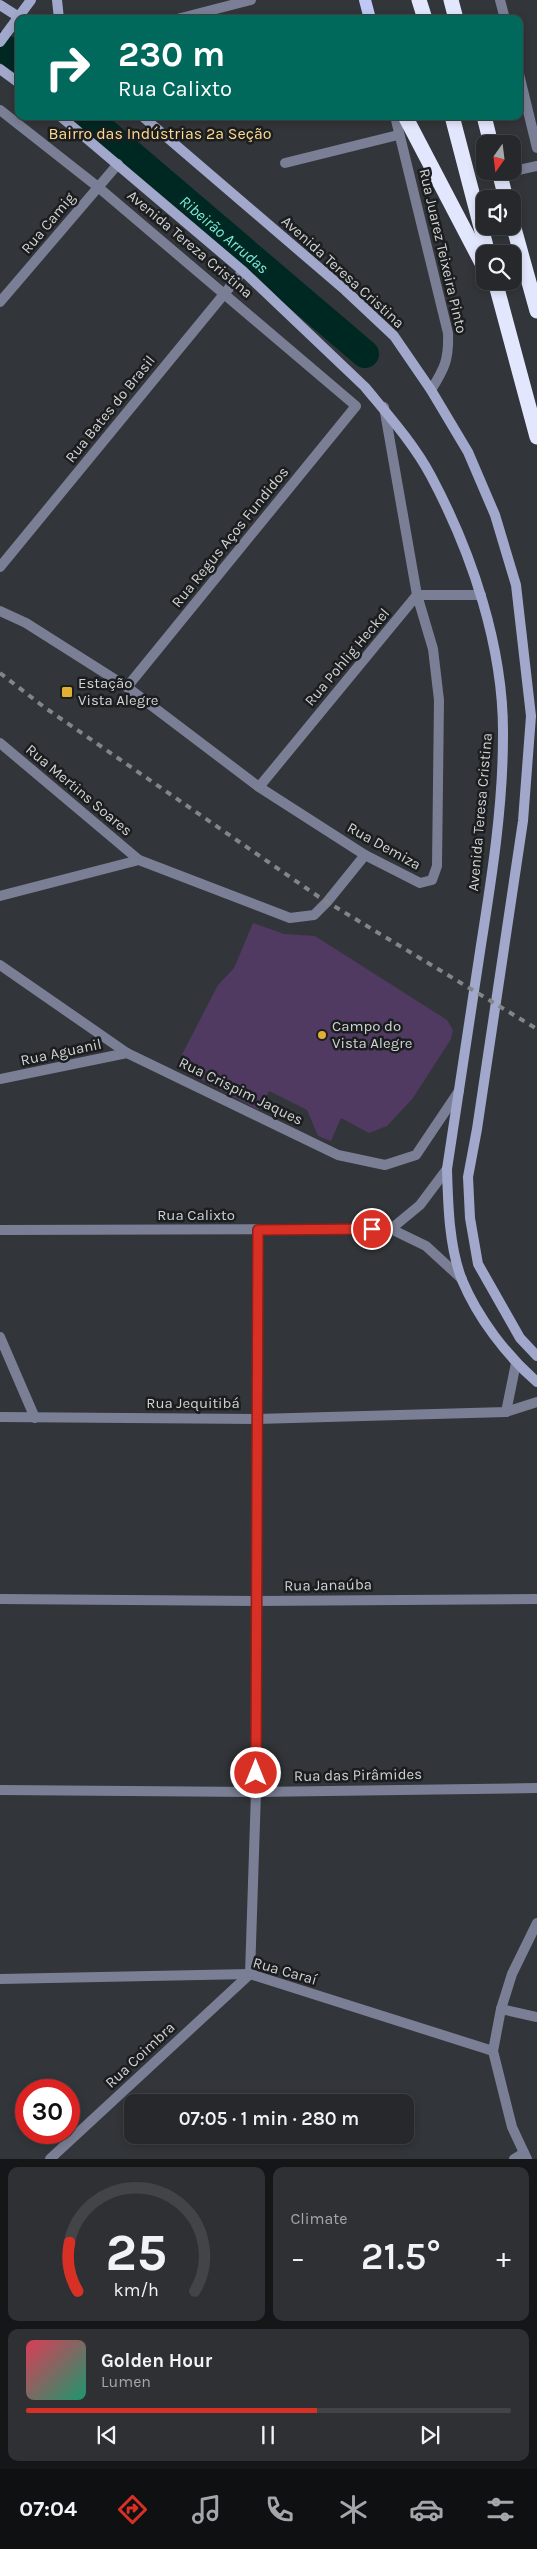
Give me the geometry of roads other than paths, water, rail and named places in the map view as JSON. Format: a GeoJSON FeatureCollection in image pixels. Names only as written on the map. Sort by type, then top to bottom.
{"type":"FeatureCollection","features":[{"type":"Feature","properties":{"kind":"highway"},"geometry":{"type":"LineString","coordinates":[[419,0],[424,15]]}},
{"type":"Feature","properties":{"kind":"highway"},"geometry":{"type":"LineString","coordinates":[[451,0],[455,15]]}},
{"type":"Feature","properties":{"kind":"highway"},"geometry":{"type":"LineString","coordinates":[[407,120],[476,252]]}},
{"type":"Feature","properties":{"kind":"highway"},"geometry":{"type":"LineString","coordinates":[[453,120],[486,245]]}},
{"type":"Feature","properties":{"kind":"highway"},"geometry":{"type":"LineString","coordinates":[[485,120],[489,135]]}},
{"type":"Feature","properties":{"kind":"highway"},"geometry":{"type":"LineString","coordinates":[[516,235],[537,311]]}},
{"type":"Feature","properties":{"kind":"highway"},"geometry":{"type":"LineString","coordinates":[[496,290],[500,297]]}},
{"type":"Feature","properties":{"kind":"highway"},"geometry":{"type":"LineString","coordinates":[[498,290],[537,437]]}},
{"type":"Feature","properties":{"kind":"main road"},"geometry":{"type":"LineString","coordinates":[[22,15],[31,0]]}},
{"type":"Feature","properties":{"kind":"main road"},"geometry":{"type":"LineString","coordinates":[[57,0],[59,15]]}},
{"type":"Feature","properties":{"kind":"main road"},"geometry":{"type":"LineString","coordinates":[[365,0],[369,15]]}},
{"type":"Feature","properties":{"kind":"main road"},"geometry":{"type":"LineString","coordinates":[[0,5],[15,15]]}},
{"type":"Feature","properties":{"kind":"main road"},"geometry":{"type":"LineString","coordinates":[[0,42],[15,24]]}},
{"type":"Feature","properties":{"kind":"main road"},"geometry":{"type":"LineString","coordinates":[[0,69],[15,79]]}},
{"type":"Feature","properties":{"kind":"main road","name":"Avenida Teresa Cristina"},"geometry":{"type":"LineString","coordinates":[[65,120],[243,271],[384,407],[430,475],[460,536],[481,595],[496,664],[503,735],[498,813],[490,885],[447,1169],[448,1201],[462,1279],[488,1326],[516,1363],[537,1382]]}},
{"type":"Feature","properties":{"kind":"main road","name":"Avenida Teresa Cristina"},"geometry":{"type":"LineString","coordinates":[[147,120],[345,290],[394,336],[431,390],[468,452],[494,516],[516,585],[531,716],[523,821],[477,1129],[468,1177],[470,1218],[478,1264],[520,1338],[537,1356]]}},
{"type":"Feature","properties":{"kind":"street"},"geometry":{"type":"LineString","coordinates":[[193,15],[251,0]]}},
{"type":"Feature","properties":{"kind":"street"},"geometry":{"type":"LineString","coordinates":[[500,0],[504,15]]}},
{"type":"Feature","properties":{"kind":"street"},"geometry":{"type":"LineString","coordinates":[[523,90],[537,148]]}},
{"type":"Feature","properties":{"kind":"street","name":"Avenida Tereza Cristina"},"geometry":{"type":"LineString","coordinates":[[0,110],[98,187],[356,406]]}},
{"type":"Feature","properties":{"kind":"street","name":"Rua Juarez Teixeira Pinto"},"geometry":{"type":"LineString","coordinates":[[396,120],[448,333],[449,353],[445,368],[431,390]]}},
{"type":"Feature","properties":{"kind":"street"},"geometry":{"type":"LineString","coordinates":[[285,163],[398,135]]}},
{"type":"Feature","properties":{"kind":"street","name":"Rua Camig"},"geometry":{"type":"LineString","coordinates":[[0,302],[118,164]]}},
{"type":"Feature","properties":{"kind":"street"},"geometry":{"type":"LineString","coordinates":[[521,169],[537,166]]}},
{"type":"Feature","properties":{"kind":"street","name":"Rua Bates do Brasil"},"geometry":{"type":"LineString","coordinates":[[0,566],[243,271]]}},
{"type":"Feature","properties":{"kind":"street","name":"Rua Regus Aços Fundidos"},"geometry":{"type":"LineString","coordinates":[[127,687],[356,406]]}},
{"type":"Feature","properties":{"kind":"street","name":"Rua Demiza"},"geometry":{"type":"LineString","coordinates":[[0,611],[26,623],[127,687],[259,788],[365,855],[420,883],[432,880],[437,866],[439,700],[433,649],[418,595],[384,407]]}},
{"type":"Feature","properties":{"kind":"street"},"geometry":{"type":"LineString","coordinates":[[418,595],[481,595]]}},
{"type":"Feature","properties":{"kind":"street","name":"Rua Pohlig Heckel"},"geometry":{"type":"LineString","coordinates":[[259,788],[418,595]]}},
{"type":"Feature","properties":{"kind":"street","name":"Rua Mertins Soares"},"geometry":{"type":"LineString","coordinates":[[0,743],[139,860],[290,918],[314,915],[365,855]]}},
{"type":"Feature","properties":{"kind":"street"},"geometry":{"type":"LineString","coordinates":[[0,896],[139,860]]}},
{"type":"Feature","properties":{"kind":"street","name":"Rua Crispim Jaques"},"geometry":{"type":"LineString","coordinates":[[0,965],[127,1053],[338,1155],[385,1165],[416,1154],[459,1090]]}},
{"type":"Feature","properties":{"kind":"street","name":"Rua Aguanil"},"geometry":{"type":"LineString","coordinates":[[0,1079],[127,1053]]}},
{"type":"Feature","properties":{"kind":"street"},"geometry":{"type":"LineString","coordinates":[[391,1229],[420,1205],[447,1169]]}},
{"type":"Feature","properties":{"kind":"street","name":"Rua Calixto"},"geometry":{"type":"LineString","coordinates":[[0,1230],[391,1229],[426,1246],[462,1279]]}},
{"type":"Feature","properties":{"kind":"street"},"geometry":{"type":"LineString","coordinates":[[250,1974],[256,1792],[258,1230]]}},
{"type":"Feature","properties":{"kind":"street"},"geometry":{"type":"LineString","coordinates":[[0,1337],[35,1418]]}},
{"type":"Feature","properties":{"kind":"street"},"geometry":{"type":"LineString","coordinates":[[506,1412],[516,1363]]}},
{"type":"Feature","properties":{"kind":"street","name":"Rua Jequitibá"},"geometry":{"type":"LineString","coordinates":[[0,1418],[256,1419],[506,1412],[537,1402]]}},
{"type":"Feature","properties":{"kind":"street","name":"Rua Janaúba"},"geometry":{"type":"LineString","coordinates":[[0,1599],[256,1602],[537,1599]]}},
{"type":"Feature","properties":{"kind":"street","name":"Rua das Pirâmides"},"geometry":{"type":"LineString","coordinates":[[0,1790],[256,1792],[537,1788]]}},
{"type":"Feature","properties":{"kind":"street"},"geometry":{"type":"LineString","coordinates":[[514,2159],[525,2156],[512,2127],[494,2051],[502,2009],[512,1974],[537,1923]]}},
{"type":"Feature","properties":{"kind":"street","name":"Rua Caraí"},"geometry":{"type":"LineString","coordinates":[[0,1979],[250,1974],[494,2051]]}},
{"type":"Feature","properties":{"kind":"street","name":"Rua Coimbra"},"geometry":{"type":"LineString","coordinates":[[50,2159],[250,1974]]}},
{"type":"Feature","properties":{"kind":"street"},"geometry":{"type":"LineString","coordinates":[[502,2009],[537,2017]]}},
{"type":"Feature","properties":{"kind":"waterway","name":"Ribeirão Arrudas"},"geometry":{"type":"LineString","coordinates":[[0,45],[15,56]]}},
{"type":"Feature","properties":{"kind":"waterway","name":"Ribeirão Arrudas"},"geometry":{"type":"LineString","coordinates":[[91,120],[365,354]]}},
{"type":"Feature","properties":{"kind":"railway"},"geometry":{"type":"LineString","coordinates":[[0,673],[44,707],[319,897],[537,1029]]}},
{"type":"Feature","properties":{"kind":"place","name":"Estação Vista Alegre"},"geometry":{"type":"Point","coordinates":[67,692]}},
{"type":"Feature","properties":{"kind":"place","name":"Campo do Vista Alegre"},"geometry":{"type":"Point","coordinates":[322,1035]}},
{"type":"Feature","properties":{"kind":"district","name":"Bairro das Indústrias 2ª Seção"},"geometry":{"type":"Point","coordinates":[160,133]}}]}
